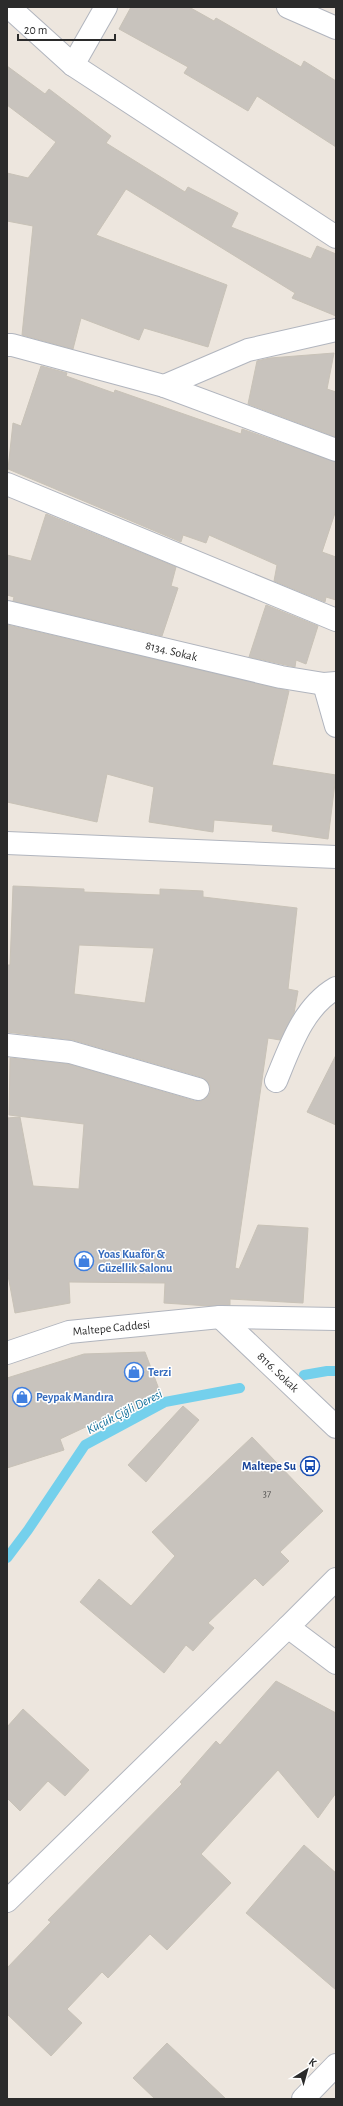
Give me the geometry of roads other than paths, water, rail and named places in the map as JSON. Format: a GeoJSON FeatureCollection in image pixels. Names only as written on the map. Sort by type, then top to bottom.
{"type":"FeatureCollection","features":[{"type":"Feature","properties":{"kind":"street"},"geometry":{"type":"LineString","coordinates":[[9,7],[72,65],[336,237]]}},
{"type":"Feature","properties":{"kind":"street"},"geometry":{"type":"LineString","coordinates":[[72,65],[106,7]]}},
{"type":"Feature","properties":{"kind":"street"},"geometry":{"type":"LineString","coordinates":[[288,7],[336,28]]}},
{"type":"Feature","properties":{"kind":"street"},"geometry":{"type":"LineString","coordinates":[[164,386],[248,350],[336,330]]}},
{"type":"Feature","properties":{"kind":"street"},"geometry":{"type":"LineString","coordinates":[[9,344],[164,386],[336,450]]}},
{"type":"Feature","properties":{"kind":"street"},"geometry":{"type":"LineString","coordinates":[[7,484],[336,620]]}},
{"type":"Feature","properties":{"kind":"street","name":"8134. Sokak"},"geometry":{"type":"LineString","coordinates":[[7,612],[282,677],[330,683]]}},
{"type":"Feature","properties":{"kind":"street"},"geometry":{"type":"LineString","coordinates":[[330,683],[336,726]]}},
{"type":"Feature","properties":{"kind":"street"},"geometry":{"type":"LineString","coordinates":[[7,843],[336,857]]}},
{"type":"Feature","properties":{"kind":"street"},"geometry":{"type":"LineString","coordinates":[[276,1080],[301,1023],[327,993],[336,988]]}},
{"type":"Feature","properties":{"kind":"street"},"geometry":{"type":"LineString","coordinates":[[7,1045],[70,1052],[198,1089]]}},
{"type":"Feature","properties":{"kind":"street","name":"Maltepe Caddesi"},"geometry":{"type":"LineString","coordinates":[[7,1353],[69,1332],[220,1317],[336,1319]]}},
{"type":"Feature","properties":{"kind":"street","name":"8116. Sokak"},"geometry":{"type":"LineString","coordinates":[[220,1317],[336,1427]]}},
{"type":"Feature","properties":{"kind":"street"},"geometry":{"type":"LineString","coordinates":[[7,1901],[336,1579]]}},
{"type":"Feature","properties":{"kind":"street"},"geometry":{"type":"LineString","coordinates":[[288,1627],[336,1663]]}},
{"type":"Feature","properties":{"kind":"street"},"geometry":{"type":"LineString","coordinates":[[303,2099],[336,2065]]}},
{"type":"Feature","properties":{"kind":"waterway","name":"Küçük Çiğli Deresi"},"geometry":{"type":"LineString","coordinates":[[304,1375],[336,1371]]}},
{"type":"Feature","properties":{"kind":"waterway","name":"Küçük Çiğli Deresi"},"geometry":{"type":"LineString","coordinates":[[7,1558],[28,1530],[85,1445],[165,1402],[240,1388]]}},
{"type":"Feature","properties":{"kind":"place","name":"Yoas Kuaför & Güzellik Salonu"},"geometry":{"type":"Point","coordinates":[84,1261]}},
{"type":"Feature","properties":{"kind":"place","name":"Terzi"},"geometry":{"type":"Point","coordinates":[134,1372]}},
{"type":"Feature","properties":{"kind":"place","name":"Peypak Mandıra"},"geometry":{"type":"Point","coordinates":[22,1397]}},
{"type":"Feature","properties":{"kind":"place","name":"Maltepe Su"},"geometry":{"type":"Point","coordinates":[310,1466]}}]}
